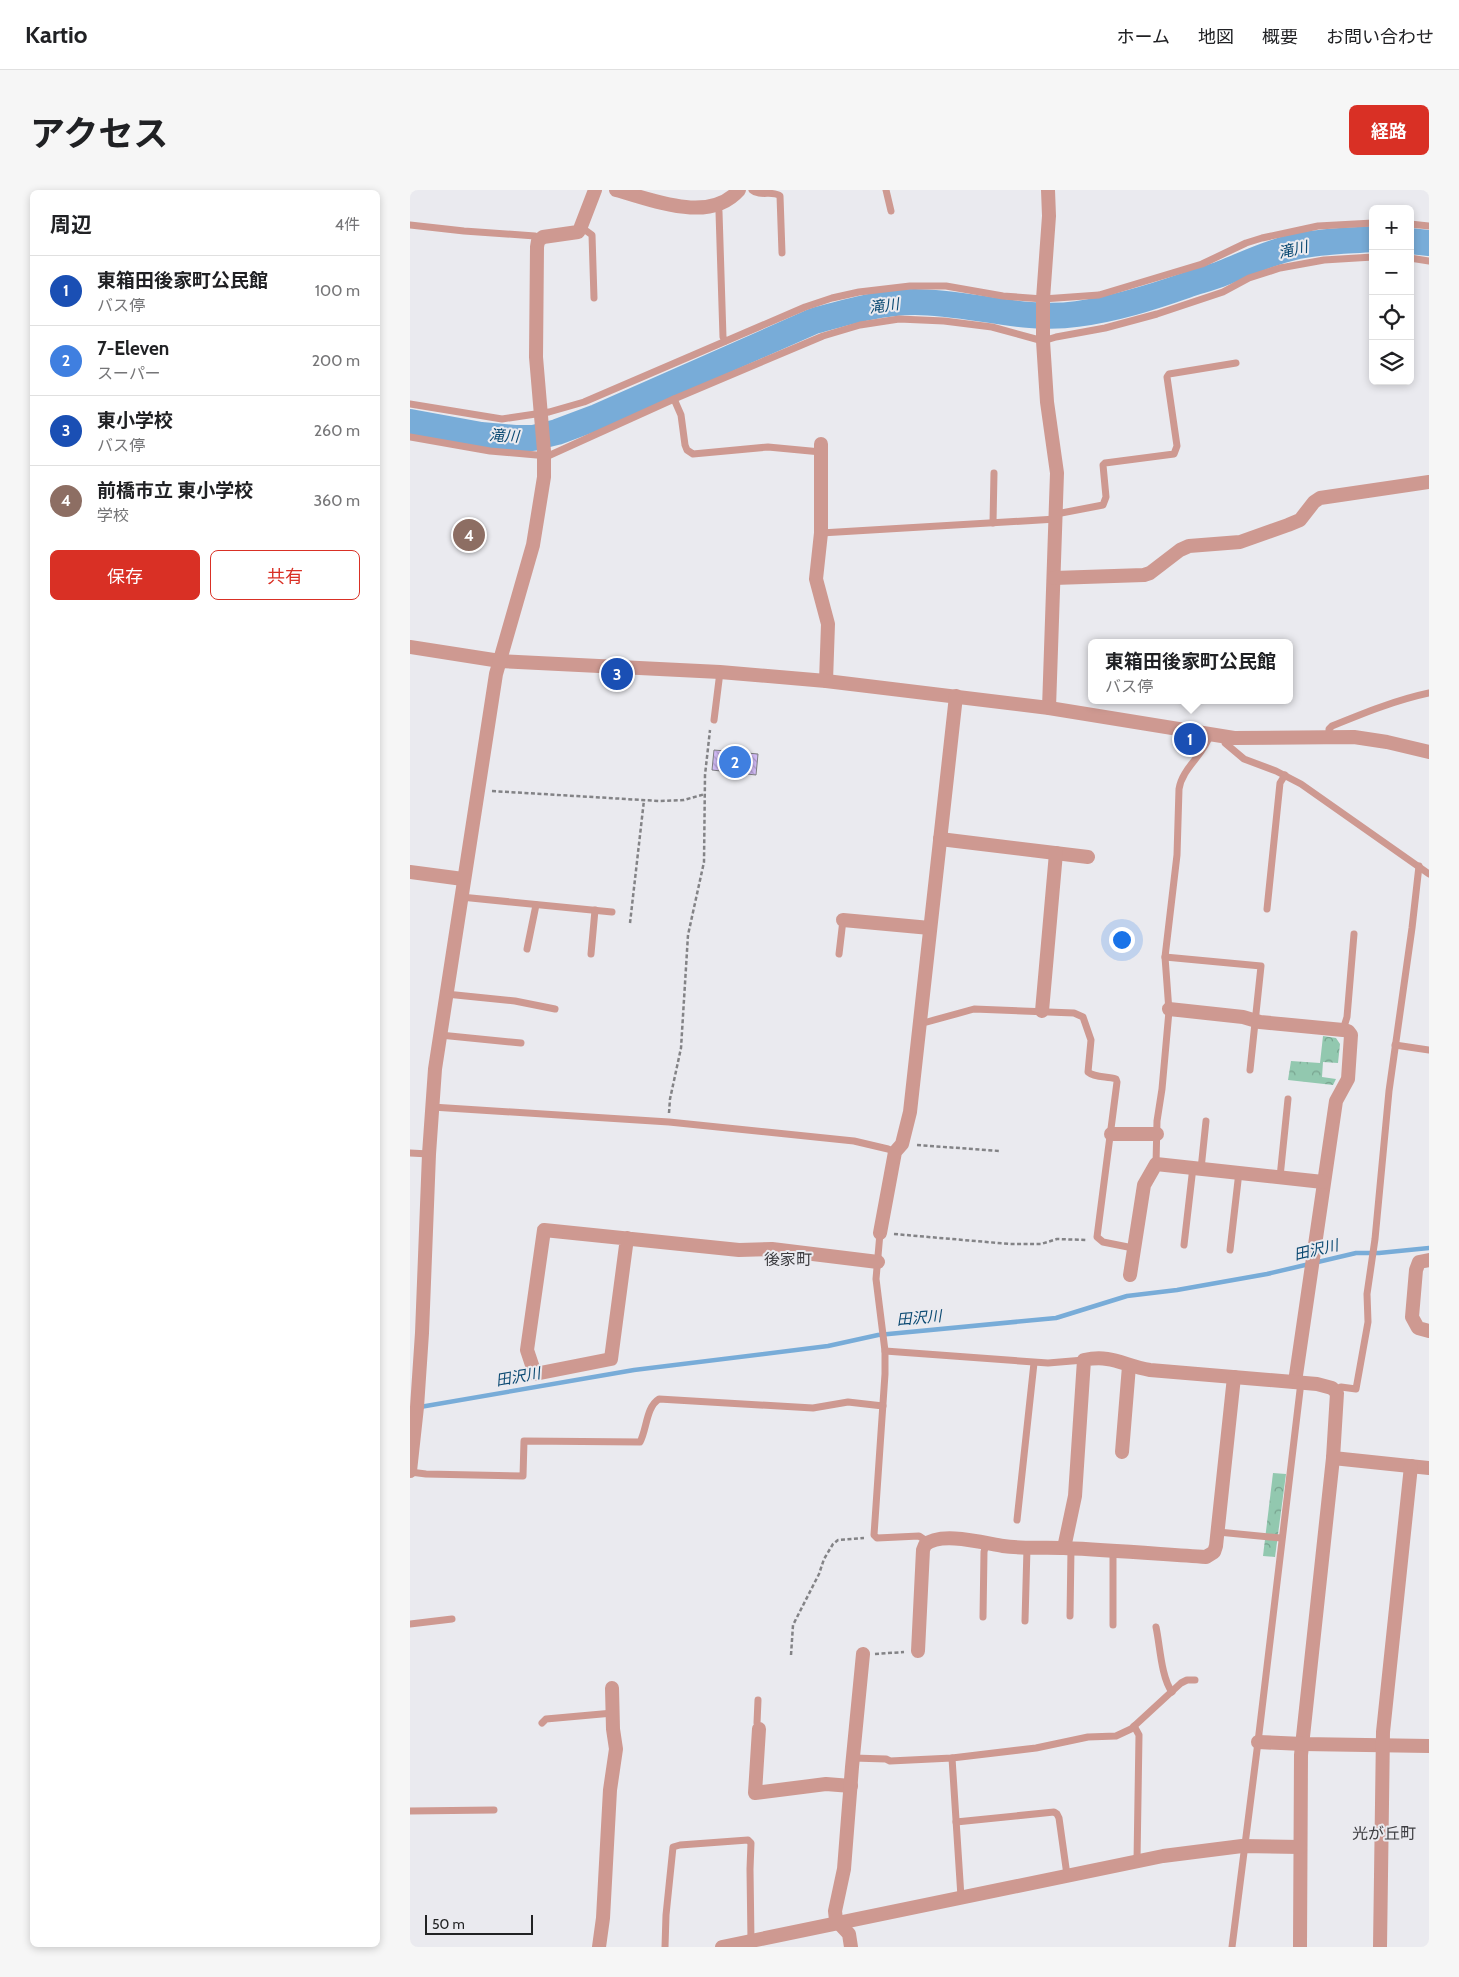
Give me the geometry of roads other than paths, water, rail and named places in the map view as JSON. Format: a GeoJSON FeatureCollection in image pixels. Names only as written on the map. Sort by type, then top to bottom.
{"type":"FeatureCollection","features":[{"type":"Feature","properties":{"kind":"street"},"geometry":{"type":"LineString","coordinates":[[410,1471],[417,1407],[416,1314],[431,1107],[440,1035],[495,683],[533,545],[544,478],[536,342],[537,247],[540,238],[578,232],[596,190]]}},
{"type":"Feature","properties":{"kind":"street"},"geometry":{"type":"LineString","coordinates":[[616,190],[692,208],[718,205],[734,196],[739,190]]}},
{"type":"Feature","properties":{"kind":"street"},"geometry":{"type":"LineString","coordinates":[[1048,190],[1048,244],[1043,300],[1043,338],[1047,402],[1057,473],[1049,708]]}},
{"type":"Feature","properties":{"kind":"street"},"geometry":{"type":"LineString","coordinates":[[821,448],[821,533],[816,579],[828,624],[826,681]]}},
{"type":"Feature","properties":{"kind":"street"},"geometry":{"type":"LineString","coordinates":[[1054,578],[1144,575],[1150,573],[1180,550],[1189,546],[1240,542],[1300,520],[1314,502],[1320,498],[1429,482]]}},
{"type":"Feature","properties":{"kind":"street"},"geometry":{"type":"LineString","coordinates":[[410,647],[500,661],[720,672],[826,681],[1049,708],[1225,737],[1255,739],[1329,737],[1370,739],[1429,752]]}},
{"type":"Feature","properties":{"kind":"street"},"geometry":{"type":"LineString","coordinates":[[880,1233],[898,1148],[910,1112],[956,696]]}},
{"type":"Feature","properties":{"kind":"street"},"geometry":{"type":"LineString","coordinates":[[940,839],[1088,857]]}},
{"type":"Feature","properties":{"kind":"street"},"geometry":{"type":"LineString","coordinates":[[1042,1011],[1056,853]]}},
{"type":"Feature","properties":{"kind":"street"},"geometry":{"type":"LineString","coordinates":[[410,872],[464,879]]}},
{"type":"Feature","properties":{"kind":"street"},"geometry":{"type":"LineString","coordinates":[[843,920],[930,928]]}},
{"type":"Feature","properties":{"kind":"street"},"geometry":{"type":"LineString","coordinates":[[1169,1009],[1343,1030],[1348,1032],[1352,1040],[1348,1079],[1336,1101],[1323,1182],[1310,1271],[1298,1382]]}},
{"type":"Feature","properties":{"kind":"street"},"geometry":{"type":"LineString","coordinates":[[1111,1134],[1157,1134]]}},
{"type":"Feature","properties":{"kind":"street"},"geometry":{"type":"LineString","coordinates":[[1130,1275],[1144,1185],[1156,1164],[1323,1182]]}},
{"type":"Feature","properties":{"kind":"street"},"geometry":{"type":"LineString","coordinates":[[627,1238],[611,1359],[535,1374],[527,1350],[544,1230],[627,1238],[739,1250],[772,1248],[878,1262]]}},
{"type":"Feature","properties":{"kind":"street"},"geometry":{"type":"LineString","coordinates":[[1429,1260],[1419,1262],[1416,1270],[1412,1318],[1418,1328],[1429,1331]]}},
{"type":"Feature","properties":{"kind":"street"},"geometry":{"type":"LineString","coordinates":[[1067,1548],[1075,1496],[1084,1360],[1108,1358],[1130,1366],[1150,1370],[1298,1382],[1327,1386],[1335,1390],[1337,1397],[1333,1458],[1302,1744],[1300,1947]]}},
{"type":"Feature","properties":{"kind":"street"},"geometry":{"type":"LineString","coordinates":[[1122,1452],[1130,1366]]}},
{"type":"Feature","properties":{"kind":"street"},"geometry":{"type":"LineString","coordinates":[[918,1651],[923,1550],[928,1542],[938,1539],[970,1540],[1027,1548],[1067,1548],[1206,1556],[1214,1552],[1218,1532],[1234,1376]]}},
{"type":"Feature","properties":{"kind":"street"},"geometry":{"type":"LineString","coordinates":[[1333,1458],[1429,1468]]}},
{"type":"Feature","properties":{"kind":"street"},"geometry":{"type":"LineString","coordinates":[[1380,1947],[1382,1744],[1410,1466]]}},
{"type":"Feature","properties":{"kind":"street"},"geometry":{"type":"LineString","coordinates":[[851,1947],[849,1934],[836,1920],[835,1911],[844,1869],[863,1654]]}},
{"type":"Feature","properties":{"kind":"street"},"geometry":{"type":"LineString","coordinates":[[598,1947],[603,1918],[610,1790],[616,1749],[612,1688]]}},
{"type":"Feature","properties":{"kind":"street"},"geometry":{"type":"LineString","coordinates":[[759,1729],[755,1794],[826,1784],[851,1786]]}},
{"type":"Feature","properties":{"kind":"street"},"geometry":{"type":"LineString","coordinates":[[1258,1742],[1429,1746]]}},
{"type":"Feature","properties":{"kind":"street"},"geometry":{"type":"LineString","coordinates":[[722,1947],[1137,1861],[1245,1846],[1300,1848]]}},
{"type":"Feature","properties":{"kind":"lane"},"geometry":{"type":"LineString","coordinates":[[752,190],[758,194],[777,193],[780,196],[782,253]]}},
{"type":"Feature","properties":{"kind":"lane"},"geometry":{"type":"LineString","coordinates":[[886,190],[891,211]]}},
{"type":"Feature","properties":{"kind":"lane"},"geometry":{"type":"LineString","coordinates":[[718,205],[723,337],[725,341]]}},
{"type":"Feature","properties":{"kind":"lane"},"geometry":{"type":"LineString","coordinates":[[410,404],[502,420],[541,416],[584,402],[805,307],[832,298],[890,287],[933,285],[1043,300],[1057,297],[1085,297],[1120,290],[1202,264],[1246,243],[1286,232],[1327,225],[1369,223]]}},
{"type":"Feature","properties":{"kind":"lane"},"geometry":{"type":"LineString","coordinates":[[1414,224],[1429,226]]}},
{"type":"Feature","properties":{"kind":"lane"},"geometry":{"type":"LineString","coordinates":[[410,225],[540,238]]}},
{"type":"Feature","properties":{"kind":"lane"},"geometry":{"type":"LineString","coordinates":[[581,227],[592,235],[594,298]]}},
{"type":"Feature","properties":{"kind":"lane"},"geometry":{"type":"LineString","coordinates":[[410,437],[490,451],[554,454],[674,399],[823,336],[860,325],[899,319],[944,321],[992,327],[1043,338],[1056,337],[1105,328],[1157,314],[1223,292],[1249,278],[1280,268],[1324,260],[1369,257]]}},
{"type":"Feature","properties":{"kind":"lane"},"geometry":{"type":"LineString","coordinates":[[1414,259],[1429,261]]}},
{"type":"Feature","properties":{"kind":"lane"},"geometry":{"type":"LineString","coordinates":[[821,533],[993,523],[1056,517],[1103,505],[1106,497],[1105,463],[1174,454],[1177,446],[1167,377],[1169,374],[1236,363]]}},
{"type":"Feature","properties":{"kind":"lane"},"geometry":{"type":"LineString","coordinates":[[674,399],[681,415],[685,445],[693,454],[768,447],[821,448]]}},
{"type":"Feature","properties":{"kind":"lane"},"geometry":{"type":"LineString","coordinates":[[993,523],[994,473]]}},
{"type":"Feature","properties":{"kind":"lane"},"geometry":{"type":"LineString","coordinates":[[714,720],[720,672]]}},
{"type":"Feature","properties":{"kind":"lane"},"geometry":{"type":"LineString","coordinates":[[1329,737],[1329,729],[1332,726],[1410,697],[1429,693]]}},
{"type":"Feature","properties":{"kind":"lane"},"geometry":{"type":"LineString","coordinates":[[1156,1164],[1157,1134],[1169,1009],[1165,957],[1177,855],[1179,783],[1199,756],[1210,735]]}},
{"type":"Feature","properties":{"kind":"lane"},"geometry":{"type":"LineString","coordinates":[[1225,737],[1224,743],[1244,759],[1285,775],[1315,793],[1429,874]]}},
{"type":"Feature","properties":{"kind":"lane"},"geometry":{"type":"LineString","coordinates":[[1267,909],[1280,783],[1285,775]]}},
{"type":"Feature","properties":{"kind":"lane"},"geometry":{"type":"LineString","coordinates":[[1335,1390],[1341,1387],[1353,1390],[1358,1385],[1368,1322],[1367,1294],[1374,1245],[1388,1091],[1412,928],[1419,866]]}},
{"type":"Feature","properties":{"kind":"lane"},"geometry":{"type":"LineString","coordinates":[[461,897],[612,912]]}},
{"type":"Feature","properties":{"kind":"lane"},"geometry":{"type":"LineString","coordinates":[[527,949],[536,905]]}},
{"type":"Feature","properties":{"kind":"lane"},"geometry":{"type":"LineString","coordinates":[[591,954],[595,910]]}},
{"type":"Feature","properties":{"kind":"lane"},"geometry":{"type":"LineString","coordinates":[[839,954],[843,920]]}},
{"type":"Feature","properties":{"kind":"lane"},"geometry":{"type":"LineString","coordinates":[[1343,1030],[1347,1017],[1354,934]]}},
{"type":"Feature","properties":{"kind":"lane"},"geometry":{"type":"LineString","coordinates":[[1165,957],[1261,966],[1250,1070]]}},
{"type":"Feature","properties":{"kind":"lane"},"geometry":{"type":"LineString","coordinates":[[446,994],[515,1001],[555,1008]]}},
{"type":"Feature","properties":{"kind":"lane"},"geometry":{"type":"LineString","coordinates":[[919,1021],[926,1022],[974,1009],[1074,1013],[1083,1018],[1092,1040],[1088,1072],[1091,1075],[1116,1079],[1117,1082],[1098,1238],[1103,1242],[1133,1248]]}},
{"type":"Feature","properties":{"kind":"lane"},"geometry":{"type":"LineString","coordinates":[[440,1035],[521,1043]]}},
{"type":"Feature","properties":{"kind":"lane"},"geometry":{"type":"LineString","coordinates":[[1395,1045],[1429,1050]]}},
{"type":"Feature","properties":{"kind":"lane"},"geometry":{"type":"LineString","coordinates":[[1280,1177],[1288,1099]]}},
{"type":"Feature","properties":{"kind":"lane"},"geometry":{"type":"LineString","coordinates":[[431,1107],[669,1122],[854,1141],[888,1148],[898,1148]]}},
{"type":"Feature","properties":{"kind":"lane"},"geometry":{"type":"LineString","coordinates":[[1184,1245],[1206,1121]]}},
{"type":"Feature","properties":{"kind":"lane"},"geometry":{"type":"LineString","coordinates":[[410,1153],[429,1154]]}},
{"type":"Feature","properties":{"kind":"lane"},"geometry":{"type":"LineString","coordinates":[[1230,1250],[1239,1172]]}},
{"type":"Feature","properties":{"kind":"lane"},"geometry":{"type":"LineString","coordinates":[[880,1233],[876,1280],[885,1352],[874,1536],[919,1536],[928,1542]]}},
{"type":"Feature","properties":{"kind":"lane"},"geometry":{"type":"LineString","coordinates":[[885,1352],[1034,1363],[1063,1363],[1084,1360]]}},
{"type":"Feature","properties":{"kind":"lane"},"geometry":{"type":"LineString","coordinates":[[1017,1520],[1034,1363]]}},
{"type":"Feature","properties":{"kind":"lane"},"geometry":{"type":"LineString","coordinates":[[1232,1947],[1258,1742],[1298,1382]]}},
{"type":"Feature","properties":{"kind":"lane"},"geometry":{"type":"LineString","coordinates":[[410,1471],[426,1474],[523,1476],[524,1441],[640,1442],[651,1410],[659,1399],[813,1408],[848,1402],[883,1406]]}},
{"type":"Feature","properties":{"kind":"lane"},"geometry":{"type":"LineString","coordinates":[[1218,1532],[1281,1538]]}},
{"type":"Feature","properties":{"kind":"lane"},"geometry":{"type":"LineString","coordinates":[[983,1617],[984,1552],[986,1543]]}},
{"type":"Feature","properties":{"kind":"lane"},"geometry":{"type":"LineString","coordinates":[[1025,1621],[1027,1548]]}},
{"type":"Feature","properties":{"kind":"lane"},"geometry":{"type":"LineString","coordinates":[[1067,1548],[1070,1616]]}},
{"type":"Feature","properties":{"kind":"lane"},"geometry":{"type":"LineString","coordinates":[[1113,1552],[1113,1625]]}},
{"type":"Feature","properties":{"kind":"lane"},"geometry":{"type":"LineString","coordinates":[[410,1624],[452,1619]]}},
{"type":"Feature","properties":{"kind":"lane"},"geometry":{"type":"LineString","coordinates":[[1156,1627],[1164,1671],[1168,1686],[1172,1692]]}},
{"type":"Feature","properties":{"kind":"lane"},"geometry":{"type":"LineString","coordinates":[[853,1758],[890,1760],[952,1758],[1036,1748],[1088,1737],[1116,1736],[1134,1726],[1188,1680],[1195,1680]]}},
{"type":"Feature","properties":{"kind":"lane"},"geometry":{"type":"LineString","coordinates":[[758,1700],[757,1723],[759,1729]]}},
{"type":"Feature","properties":{"kind":"lane"},"geometry":{"type":"LineString","coordinates":[[542,1723],[546,1719],[613,1713]]}},
{"type":"Feature","properties":{"kind":"lane"},"geometry":{"type":"LineString","coordinates":[[1134,1726],[1139,1734],[1137,1861]]}},
{"type":"Feature","properties":{"kind":"lane"},"geometry":{"type":"LineString","coordinates":[[952,1758],[961,1897]]}},
{"type":"Feature","properties":{"kind":"lane"},"geometry":{"type":"LineString","coordinates":[[410,1811],[494,1810]]}},
{"type":"Feature","properties":{"kind":"lane"},"geometry":{"type":"LineString","coordinates":[[956,1822],[1054,1812],[1058,1818],[1067,1875]]}},
{"type":"Feature","properties":{"kind":"lane"},"geometry":{"type":"LineString","coordinates":[[665,1947],[666,1915],[673,1847],[748,1840],[751,1843],[751,1942]]}},
{"type":"Feature","properties":{"kind":"waterway","name":"滝川"},"geometry":{"type":"LineString","coordinates":[[410,422],[481,435],[533,438],[557,432],[597,417],[814,321],[851,311],[902,302],[915,302],[956,305],[1037,316],[1077,314],[1146,299],[1214,276],[1284,249],[1323,242],[1369,239]]}},
{"type":"Feature","properties":{"kind":"waterway","name":"滝川"},"geometry":{"type":"LineString","coordinates":[[1414,241],[1429,243]]}},
{"type":"Feature","properties":{"kind":"waterway","name":"田沢川"},"geometry":{"type":"LineString","coordinates":[[420,1407],[634,1370],[828,1346],[878,1335],[1056,1318],[1127,1296],[1177,1290],[1267,1274],[1356,1253],[1379,1253],[1429,1248]]}},
{"type":"Feature","properties":{"kind":"place","name":"前橋市立 東小学校"},"geometry":{"type":"Point","coordinates":[469,535]}},
{"type":"Feature","properties":{"kind":"place","name":"東小学校"},"geometry":{"type":"Point","coordinates":[617,674]}},
{"type":"Feature","properties":{"kind":"place","name":"東箱田後家町公民館"},"geometry":{"type":"Point","coordinates":[1190,739]}},
{"type":"Feature","properties":{"kind":"place","name":"7-Eleven"},"geometry":{"type":"Point","coordinates":[735,762]}},
{"type":"Feature","properties":{"kind":"district","name":"後家町"},"geometry":{"type":"Point","coordinates":[788,1259]}},
{"type":"Feature","properties":{"kind":"district","name":"光が丘町"},"geometry":{"type":"Point","coordinates":[1384,1833]}}]}
